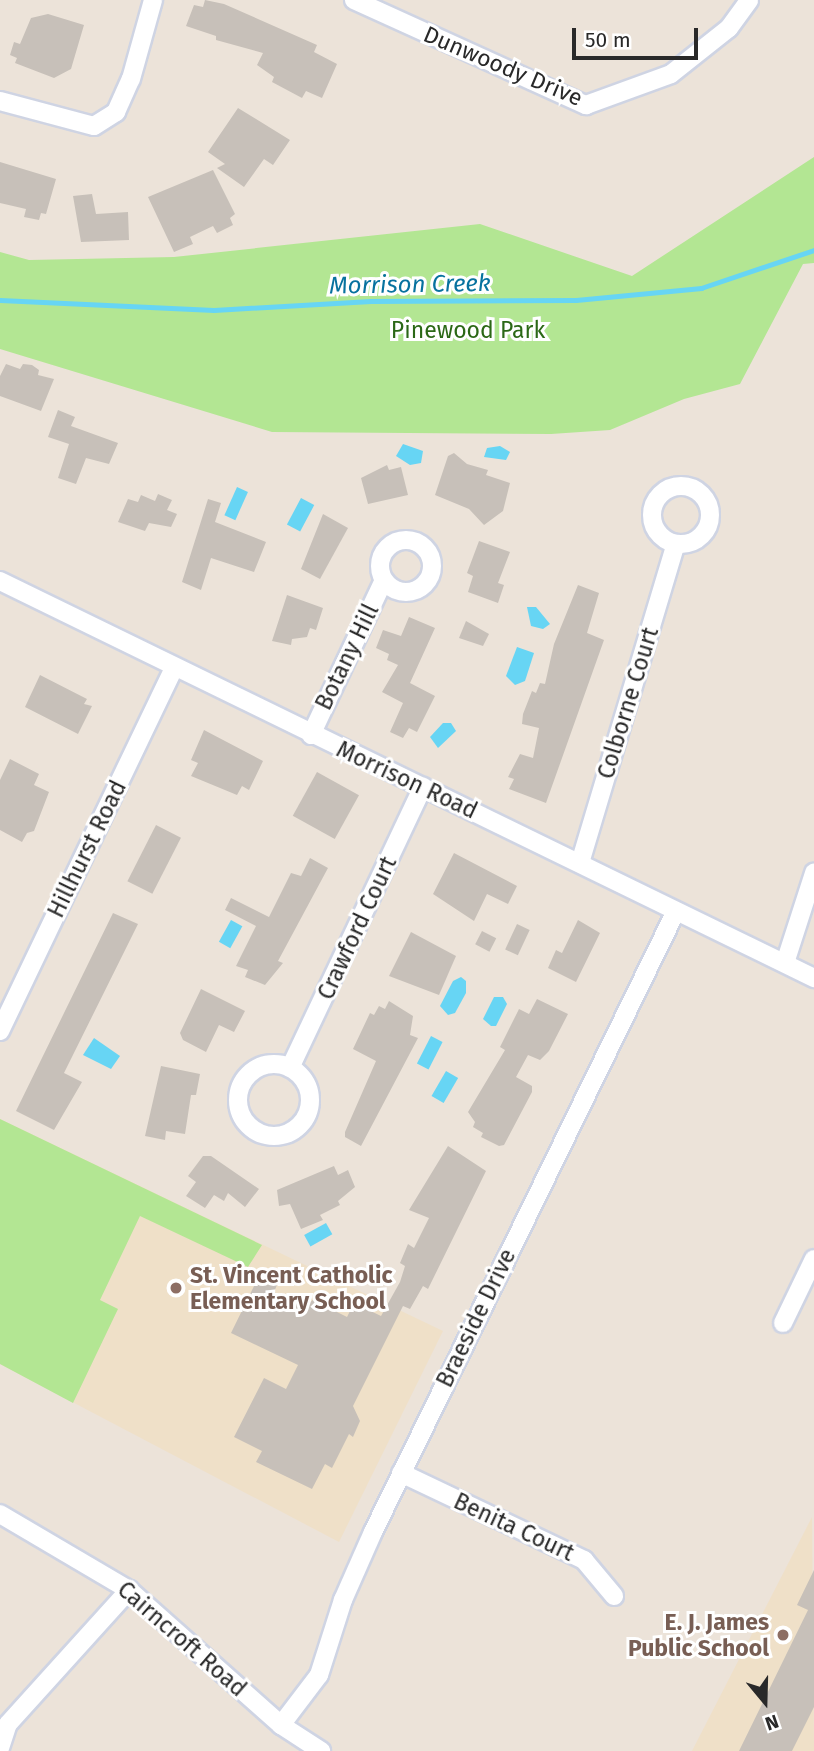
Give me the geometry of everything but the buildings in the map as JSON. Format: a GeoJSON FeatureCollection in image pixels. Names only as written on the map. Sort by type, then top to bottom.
{"type":"FeatureCollection","features":[{"type":"Feature","properties":{"kind":"street"},"geometry":{"type":"LineString","coordinates":[[0,101],[94,126],[116,112],[131,79],[153,0]]}},
{"type":"Feature","properties":{"kind":"street","name":"Dunwoody Drive"},"geometry":{"type":"LineString","coordinates":[[354,0],[586,105],[671,74],[729,28],[749,0]]}},
{"type":"Feature","properties":{"kind":"street","name":"Colborne Court"},"geometry":{"type":"LineString","coordinates":[[580,863],[676,544]]}},
{"type":"Feature","properties":{"kind":"street","name":"Botany Hill"},"geometry":{"type":"LineString","coordinates":[[311,735],[384,580]]}},
{"type":"Feature","properties":{"kind":"street","name":"Morrison Road"},"geometry":{"type":"LineString","coordinates":[[0,581],[814,978]]}},
{"type":"Feature","properties":{"kind":"street","name":"Hillhurst Road"},"geometry":{"type":"LineString","coordinates":[[0,1031],[174,668]]}},
{"type":"Feature","properties":{"kind":"street","name":"Crawford Court"},"geometry":{"type":"LineString","coordinates":[[290,1068],[423,787]]}},
{"type":"Feature","properties":{"kind":"street"},"geometry":{"type":"LineString","coordinates":[[785,963],[814,873]]}},
{"type":"Feature","properties":{"kind":"street","name":"Braeside Drive"},"geometry":{"type":"LineString","coordinates":[[281,1725],[319,1675],[343,1600],[401,1474],[677,911]]}},
{"type":"Feature","properties":{"kind":"street"},"geometry":{"type":"LineString","coordinates":[[261,1067],[290,1068],[309,1091],[307,1113],[293,1131],[264,1135],[241,1116],[240,1087],[261,1067]]}},
{"type":"Feature","properties":{"kind":"street"},"geometry":{"type":"LineString","coordinates":[[783,1323],[814,1259]]}},
{"type":"Feature","properties":{"kind":"street","name":"Benita Court"},"geometry":{"type":"LineString","coordinates":[[401,1474],[584,1560],[614,1597]]}},
{"type":"Feature","properties":{"kind":"street","name":"Cairncroft Road"},"geometry":{"type":"LineString","coordinates":[[0,1514],[130,1590],[281,1725],[321,1751]]}},
{"type":"Feature","properties":{"kind":"street"},"geometry":{"type":"LineString","coordinates":[[0,1748],[8,1724],[130,1590]]}},
{"type":"Feature","properties":{"kind":"shaded area","name":"St. Vincent Catholic Elementary School"},"geometry":{"type":"Polygon","coordinates":[[[0,1119],[443,1331],[339,1542],[0,1364],[0,1119]]]}},
{"type":"Feature","properties":{"kind":"shaded area","name":"E. J. James Public School"},"geometry":{"type":"Polygon","coordinates":[[[812,1517],[814,1751],[692,1751],[812,1517]]]}},
{"type":"Feature","properties":{"kind":"green space","name":"Pinewood Park"},"geometry":{"type":"Polygon","coordinates":[[[814,157],[814,263],[803,264],[740,384],[684,399],[610,430],[551,434],[272,432],[0,349],[0,252],[29,260],[174,257],[480,224],[632,276],[814,157]]]}},
{"type":"Feature","properties":{"kind":"green space"},"geometry":{"type":"Polygon","coordinates":[[[0,1119],[262,1245],[248,1267],[140,1216],[100,1300],[118,1309],[73,1403],[0,1364],[0,1119]]]}},
{"type":"Feature","properties":{"kind":"water"},"geometry":{"type":"Polygon","coordinates":[[[403,444],[423,451],[421,463],[410,465],[396,456],[403,444]]]}},
{"type":"Feature","properties":{"kind":"water"},"geometry":{"type":"Polygon","coordinates":[[[500,446],[510,452],[506,460],[484,457],[487,448],[500,446]]]}},
{"type":"Feature","properties":{"kind":"water"},"geometry":{"type":"Polygon","coordinates":[[[237,487],[248,492],[235,520],[224,515],[237,487]]]}},
{"type":"Feature","properties":{"kind":"water"},"geometry":{"type":"Polygon","coordinates":[[[301,498],[314,505],[300,532],[287,524],[301,498]]]}},
{"type":"Feature","properties":{"kind":"water"},"geometry":{"type":"Polygon","coordinates":[[[527,607],[536,607],[550,624],[543,629],[531,626],[527,607]]]}},
{"type":"Feature","properties":{"kind":"water"},"geometry":{"type":"Polygon","coordinates":[[[517,647],[534,653],[525,681],[515,685],[506,676],[517,647]]]}},
{"type":"Feature","properties":{"kind":"water"},"geometry":{"type":"Polygon","coordinates":[[[443,723],[451,723],[456,731],[438,748],[430,737],[443,723]]]}},
{"type":"Feature","properties":{"kind":"water"},"geometry":{"type":"Polygon","coordinates":[[[231,920],[242,926],[230,948],[219,942],[231,920]]]}},
{"type":"Feature","properties":{"kind":"water"},"geometry":{"type":"Polygon","coordinates":[[[461,977],[466,981],[466,993],[455,1013],[448,1015],[440,1006],[453,981],[461,977]]]}},
{"type":"Feature","properties":{"kind":"water"},"geometry":{"type":"Polygon","coordinates":[[[494,997],[503,997],[507,1004],[496,1026],[491,1026],[483,1019],[494,997]]]}},
{"type":"Feature","properties":{"kind":"water"},"geometry":{"type":"Polygon","coordinates":[[[431,1036],[443,1042],[429,1070],[417,1064],[431,1036]]]}},
{"type":"Feature","properties":{"kind":"water"},"geometry":{"type":"Polygon","coordinates":[[[94,1038],[120,1056],[111,1069],[83,1055],[94,1038]]]}},
{"type":"Feature","properties":{"kind":"water"},"geometry":{"type":"Polygon","coordinates":[[[446,1071],[458,1078],[444,1103],[431,1096],[446,1071]]]}},
{"type":"Feature","properties":{"kind":"water"},"geometry":{"type":"Polygon","coordinates":[[[326,1223],[332,1234],[310,1246],[304,1235],[326,1223]]]}},
{"type":"Feature","properties":{"kind":"waterway","name":"Morrison Creek"},"geometry":{"type":"LineString","coordinates":[[0,300],[214,310],[371,301],[576,300],[701,288],[814,250]]}},
{"type":"Feature","properties":{"kind":"place","name":"St. Vincent Catholic Elementary School"},"geometry":{"type":"Point","coordinates":[176,1288]}},
{"type":"Feature","properties":{"kind":"place","name":"E. J. James Public School"},"geometry":{"type":"Point","coordinates":[783,1635]}}]}
